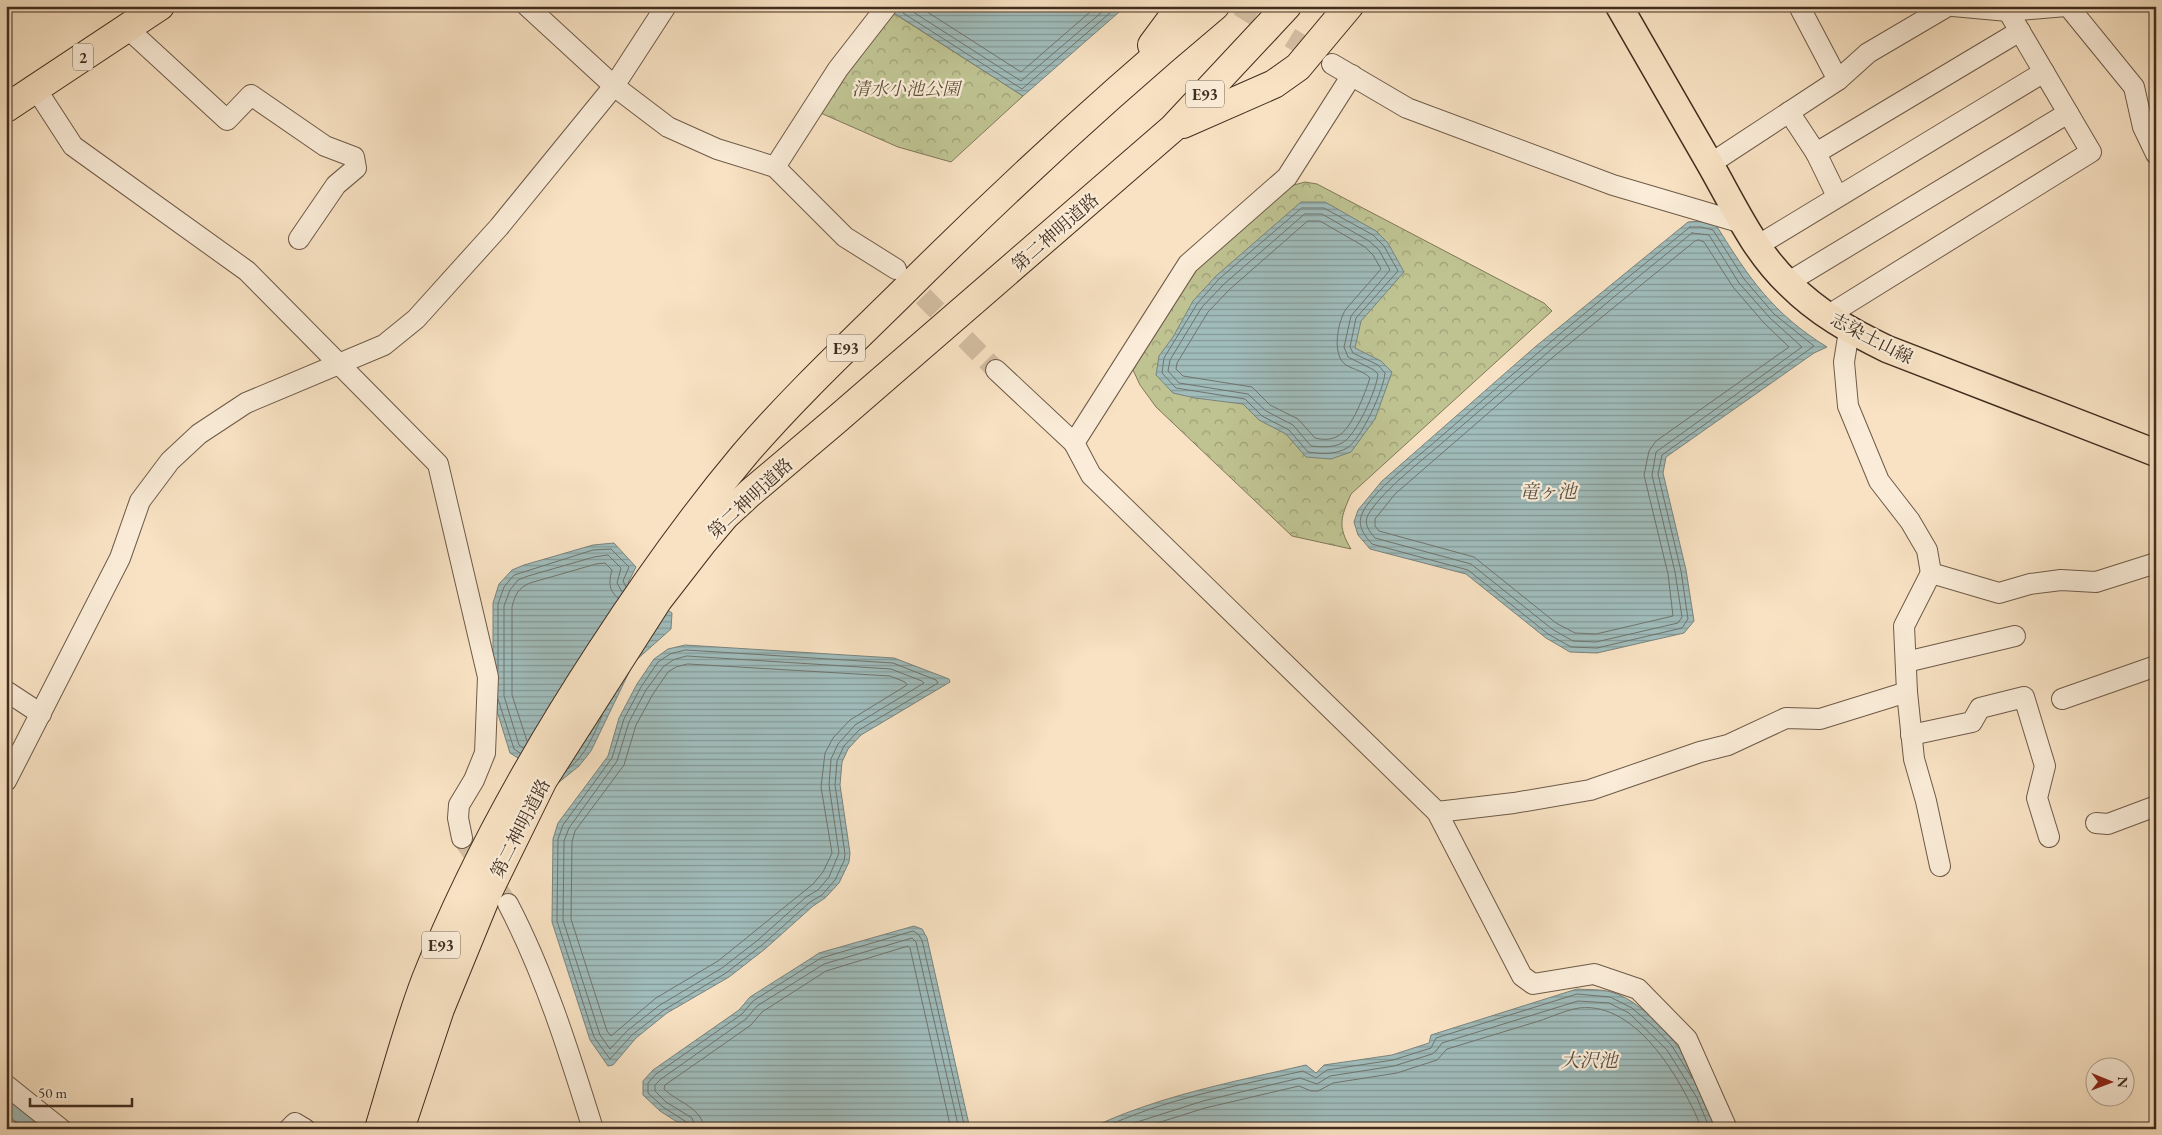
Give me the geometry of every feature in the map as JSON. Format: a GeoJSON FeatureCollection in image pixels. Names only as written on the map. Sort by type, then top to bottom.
{"type":"FeatureCollection","features":[{"type":"Feature","properties":{"kind":"highway","name":"2"},"geometry":{"type":"LineString","coordinates":[[6,108],[160,6]]}},
{"type":"Feature","properties":{"kind":"highway"},"geometry":{"type":"LineString","coordinates":[[1126,80],[1181,6]]}},
{"type":"Feature","properties":{"kind":"highway","name":"第二神明道路"},"geometry":{"type":"LineString","coordinates":[[400,1129],[440,1008],[566,704],[650,593],[746,453],[811,382],[982,213],[1126,80],[1215,6]]}},
{"type":"Feature","properties":{"kind":"highway","name":"第二神明道路"},"geometry":{"type":"LineString","coordinates":[[650,593],[750,493],[1173,128],[1286,6]]}},
{"type":"Feature","properties":{"kind":"highway"},"geometry":{"type":"LineString","coordinates":[[1173,128],[1274,84],[1298,67],[1349,6]]}},
{"type":"Feature","properties":{"kind":"highway","name":"第二神明道路"},"geometry":{"type":"LineString","coordinates":[[379,1129],[425,980],[473,873],[535,775]]}},
{"type":"Feature","properties":{"kind":"main road","name":"志染土山線"},"geometry":{"type":"LineString","coordinates":[[1618,6],[1742,223],[1757,246],[1787,283],[1827,316],[1849,331],[1886,349],[2156,453]]}},
{"type":"Feature","properties":{"kind":"street"},"geometry":{"type":"LineString","coordinates":[[527,6],[614,86],[668,127],[717,149],[775,167],[845,237],[896,269]]}},
{"type":"Feature","properties":{"kind":"street"},"geometry":{"type":"LineString","coordinates":[[6,782],[120,558],[140,501],[170,461],[199,434],[246,403],[384,345],[416,319],[499,227],[614,86],[666,6]]}},
{"type":"Feature","properties":{"kind":"street"},"geometry":{"type":"LineString","coordinates":[[775,167],[838,69],[887,6]]}},
{"type":"Feature","properties":{"kind":"street"},"geometry":{"type":"LineString","coordinates":[[1799,6],[1838,80]]}},
{"type":"Feature","properties":{"kind":"street"},"geometry":{"type":"LineString","coordinates":[[1710,164],[1838,80],[1868,54],[1948,6]]}},
{"type":"Feature","properties":{"kind":"street"},"geometry":{"type":"LineString","coordinates":[[1952,6],[2008,11],[2067,6],[2134,87],[2143,127],[2156,154]]}},
{"type":"Feature","properties":{"kind":"street"},"geometry":{"type":"LineString","coordinates":[[1827,316],[2091,152],[2008,11]]}},
{"type":"Feature","properties":{"kind":"street"},"geometry":{"type":"LineString","coordinates":[[127,28],[227,120],[251,95],[325,146],[354,157],[356,168],[336,185],[299,239]]}},
{"type":"Feature","properties":{"kind":"street"},"geometry":{"type":"LineString","coordinates":[[1816,153],[2020,31]]}},
{"type":"Feature","properties":{"kind":"street"},"geometry":{"type":"LineString","coordinates":[[1332,64],[1407,108],[1613,185],[1742,223]]}},
{"type":"Feature","properties":{"kind":"street"},"geometry":{"type":"LineString","coordinates":[[1757,246],[2044,72]]}},
{"type":"Feature","properties":{"kind":"street"},"geometry":{"type":"LineString","coordinates":[[1074,443],[1188,264],[1287,177],[1352,75]]}},
{"type":"Feature","properties":{"kind":"street"},"geometry":{"type":"LineString","coordinates":[[36,89],[73,146],[247,271],[438,464],[488,677],[486,753],[474,780],[459,805],[458,818],[462,838]]}},
{"type":"Feature","properties":{"kind":"street"},"geometry":{"type":"LineString","coordinates":[[1788,112],[1816,153],[1837,196]]}},
{"type":"Feature","properties":{"kind":"street"},"geometry":{"type":"LineString","coordinates":[[1787,283],[2068,113]]}},
{"type":"Feature","properties":{"kind":"street"},"geometry":{"type":"LineString","coordinates":[[1849,331],[1844,362],[1848,406],[1879,481],[1910,521],[1927,550],[1931,573],[1904,626],[1906,692],[1914,758],[1926,801],[1940,866]]}},
{"type":"Feature","properties":{"kind":"street"},"geometry":{"type":"LineString","coordinates":[[996,370],[1074,443],[1091,475],[1437,812],[1522,976],[1533,984],[1594,974],[1638,989],[1687,1039],[1727,1129]]}},
{"type":"Feature","properties":{"kind":"street"},"geometry":{"type":"LineString","coordinates":[[1931,573],[1999,593],[2030,584],[2061,580],[2096,582],[2156,563]]}},
{"type":"Feature","properties":{"kind":"street"},"geometry":{"type":"LineString","coordinates":[[1906,662],[2015,636]]}},
{"type":"Feature","properties":{"kind":"street"},"geometry":{"type":"LineString","coordinates":[[2062,699],[2156,666]]}},
{"type":"Feature","properties":{"kind":"street"},"geometry":{"type":"LineString","coordinates":[[6,691],[41,714]]}},
{"type":"Feature","properties":{"kind":"street"},"geometry":{"type":"LineString","coordinates":[[1437,812],[1514,803],[1590,790],[1700,752],[1728,745],[1786,718],[1820,719],[1906,692]]}},
{"type":"Feature","properties":{"kind":"street"},"geometry":{"type":"LineString","coordinates":[[1911,736],[1972,722],[1980,708],[2024,697],[2044,766],[2037,798],[2049,837]]}},
{"type":"Feature","properties":{"kind":"street"},"geometry":{"type":"LineString","coordinates":[[2096,823],[2108,824],[2156,806]]}},
{"type":"Feature","properties":{"kind":"street"},"geometry":{"type":"LineString","coordinates":[[508,904],[529,945],[554,1008],[593,1129]]}},
{"type":"Feature","properties":{"kind":"street"},"geometry":{"type":"LineString","coordinates":[[6,1085],[62,1129]]}},
{"type":"Feature","properties":{"kind":"street"},"geometry":{"type":"LineString","coordinates":[[289,1129],[295,1123],[305,1129]]}},
{"type":"Feature","properties":{"kind":"green space","name":"清水小池公園"},"geometry":{"type":"Polygon","coordinates":[[[895,6],[898,8],[895,14],[1023,96],[951,162],[898,147],[816,111],[895,6]]]}},
{"type":"Feature","properties":{"kind":"green space"},"geometry":{"type":"Polygon","coordinates":[[[1305,182],[1317,184],[1544,303],[1552,311],[1351,494],[1343,515],[1342,528],[1351,549],[1292,536],[1156,407],[1140,385],[1133,370],[1182,283],[1269,198],[1294,185],[1305,182]]]}},
{"type":"Feature","properties":{"kind":"water"},"geometry":{"type":"Polygon","coordinates":[[[895,6],[1126,6],[1023,96],[894,13],[898,8],[895,6]]]}},
{"type":"Feature","properties":{"kind":"water"},"geometry":{"type":"Polygon","coordinates":[[[1301,202],[1325,202],[1376,231],[1388,243],[1404,272],[1361,321],[1355,348],[1381,361],[1392,372],[1375,419],[1351,452],[1331,459],[1306,457],[1286,434],[1259,420],[1243,404],[1195,398],[1173,393],[1156,375],[1159,356],[1173,337],[1193,301],[1216,276],[1301,202]]]}},
{"type":"Feature","properties":{"kind":"water","name":"竜ヶ池"},"geometry":{"type":"Polygon","coordinates":[[[1701,221],[1716,225],[1751,278],[1776,307],[1791,321],[1827,347],[1814,353],[1666,457],[1663,473],[1686,570],[1694,621],[1684,633],[1597,653],[1570,652],[1546,638],[1466,574],[1370,549],[1358,535],[1354,522],[1358,510],[1382,481],[1535,347],[1688,222],[1701,221]]]}},
{"type":"Feature","properties":{"kind":"water"},"geometry":{"type":"Polygon","coordinates":[[[614,543],[636,567],[628,583],[672,613],[671,629],[634,662],[591,751],[579,766],[558,783],[510,753],[493,698],[493,603],[499,584],[512,570],[593,545],[614,543]]]}},
{"type":"Feature","properties":{"kind":"water"},"geometry":{"type":"Polygon","coordinates":[[[685,645],[894,658],[949,679],[950,682],[861,735],[848,749],[842,762],[840,785],[850,853],[849,862],[839,883],[825,898],[813,906],[765,949],[729,977],[667,1013],[636,1038],[613,1065],[608,1066],[590,1040],[552,922],[553,839],[558,823],[608,756],[619,718],[637,684],[654,659],[668,649],[685,645]]]}},
{"type":"Feature","properties":{"kind":"water"},"geometry":{"type":"Polygon","coordinates":[[[914,926],[922,929],[927,938],[970,1129],[688,1129],[660,1111],[643,1095],[643,1081],[653,1070],[739,1010],[750,997],[819,953],[914,926]]]}},
{"type":"Feature","properties":{"kind":"water","name":"大沢池"},"geometry":{"type":"Polygon","coordinates":[[[1577,989],[1611,992],[1640,1007],[1654,1020],[1680,1049],[1701,1080],[1722,1129],[1089,1129],[1141,1107],[1223,1084],[1306,1065],[1316,1073],[1324,1065],[1392,1055],[1429,1043],[1431,1035],[1577,989]]]}},
{"type":"Feature","properties":{"kind":"waterway"},"geometry":{"type":"LineString","coordinates":[[6,1103],[47,1129]]}},
{"type":"Feature","properties":{"kind":"tunnel"},"geometry":{"type":"LineString","coordinates":[[1239,6],[1323,58]]}},
{"type":"Feature","properties":{"kind":"tunnel"},"geometry":{"type":"LineString","coordinates":[[902,275],[996,370]]}},
{"type":"Feature","properties":{"kind":"tunnel"},"geometry":{"type":"LineString","coordinates":[[462,838],[508,904]]}}]}
